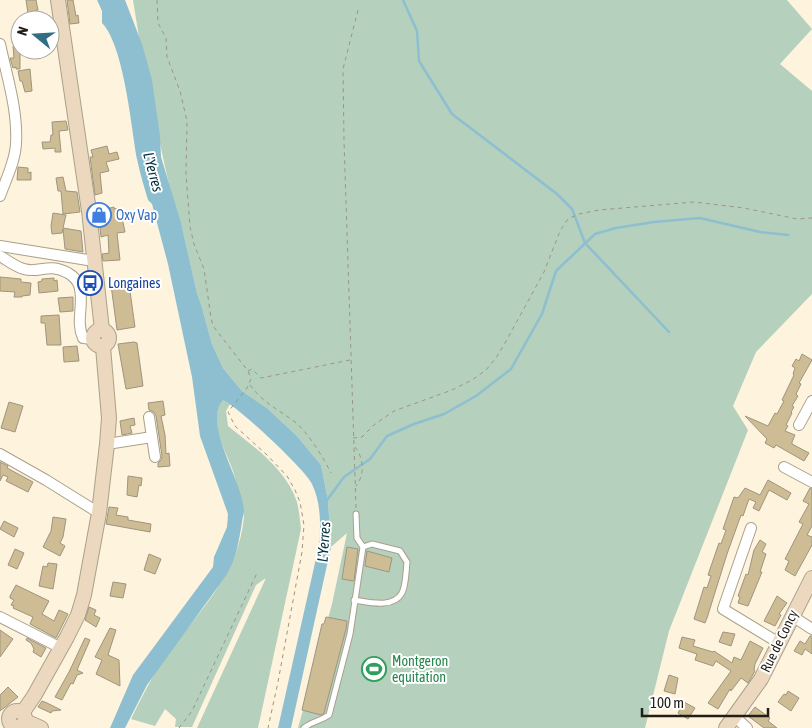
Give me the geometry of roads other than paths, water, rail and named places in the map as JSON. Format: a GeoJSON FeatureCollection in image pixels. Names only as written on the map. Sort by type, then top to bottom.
{"type":"FeatureCollection","features":[{"type":"Feature","properties":{"kind":"street"},"geometry":{"type":"LineString","coordinates":[[24,717],[78,615],[84,595],[99,513],[109,418],[99,339],[89,211],[58,1]]}},
{"type":"Feature","properties":{"kind":"street"},"geometry":{"type":"LineString","coordinates":[[0,44],[16,116],[16,145],[11,166],[0,196]]}},
{"type":"Feature","properties":{"kind":"street"},"geometry":{"type":"LineString","coordinates":[[0,246],[94,261]]}},
{"type":"Feature","properties":{"kind":"street"},"geometry":{"type":"LineString","coordinates":[[0,256],[24,270],[59,268],[71,275],[78,283],[82,304],[79,323],[83,338],[99,339]]}},
{"type":"Feature","properties":{"kind":"street"},"geometry":{"type":"LineString","coordinates":[[799,424],[812,400]]}},
{"type":"Feature","properties":{"kind":"street"},"geometry":{"type":"LineString","coordinates":[[149,417],[155,457]]}},
{"type":"Feature","properties":{"kind":"street"},"geometry":{"type":"LineString","coordinates":[[107,444],[152,437]]}},
{"type":"Feature","properties":{"kind":"street"},"geometry":{"type":"LineString","coordinates":[[0,454],[99,513]]}},
{"type":"Feature","properties":{"kind":"street"},"geometry":{"type":"LineString","coordinates":[[784,467],[812,482]]}},
{"type":"Feature","properties":{"kind":"street"},"geometry":{"type":"LineString","coordinates":[[751,528],[723,609],[779,643]]}},
{"type":"Feature","properties":{"kind":"street","name":"Rue de Concy"},"geometry":{"type":"LineString","coordinates":[[730,722],[761,679],[812,578]]}},
{"type":"Feature","properties":{"kind":"street"},"geometry":{"type":"LineString","coordinates":[[792,616],[812,629]]}},
{"type":"Feature","properties":{"kind":"street"},"geometry":{"type":"LineString","coordinates":[[0,617],[61,648]]}},
{"type":"Feature","properties":{"kind":"street"},"geometry":{"type":"LineString","coordinates":[[9,726],[9,716],[12,712],[18,710],[24,717],[41,728]]}},
{"type":"Feature","properties":{"kind":"street"},"geometry":{"type":"LineString","coordinates":[[730,722],[747,728]]}},
{"type":"Feature","properties":{"kind":"lane"},"geometry":{"type":"LineString","coordinates":[[304,728],[310,722],[320,722],[328,716],[350,634],[363,548],[357,538],[356,514]]}},
{"type":"Feature","properties":{"kind":"lane"},"geometry":{"type":"LineString","coordinates":[[354,600],[384,604],[396,600],[402,592],[407,562],[400,550],[372,544],[363,548]]}},
{"type":"Feature","properties":{"kind":"water","name":"L'Yerres"},"geometry":{"type":"Polygon","coordinates":[[[97,0],[125,0],[142,44],[152,80],[161,157],[181,223],[197,293],[212,344],[223,368],[242,391],[267,408],[297,436],[321,465],[328,500],[331,547],[291,728],[278,728],[319,545],[319,506],[315,491],[307,476],[256,426],[223,400],[218,410],[217,423],[220,438],[242,499],[244,511],[234,557],[225,577],[147,685],[125,728],[110,728],[133,675],[213,567],[214,557],[227,527],[228,514],[200,436],[192,377],[168,264],[152,204],[148,200],[138,164],[121,67],[110,34],[102,23],[102,11],[97,0]]]}},
{"type":"Feature","properties":{"kind":"waterway"},"geometry":{"type":"LineString","coordinates":[[403,0],[417,31],[419,61],[452,114],[557,194],[572,209],[585,243],[669,332]]}},
{"type":"Feature","properties":{"kind":"waterway"},"geometry":{"type":"LineString","coordinates":[[327,500],[344,477],[370,459],[387,436],[444,414],[476,396],[511,369],[542,314],[556,271],[595,234],[616,228],[654,222],[700,218],[760,232],[788,235]]}},
{"type":"Feature","properties":{"kind":"place","name":"Oxy Vap"},"geometry":{"type":"Point","coordinates":[99,215]}},
{"type":"Feature","properties":{"kind":"place","name":"Longaines"},"geometry":{"type":"Point","coordinates":[90,283]}},
{"type":"Feature","properties":{"kind":"place","name":"Montgeron equitation"},"geometry":{"type":"Point","coordinates":[374,669]}}]}
